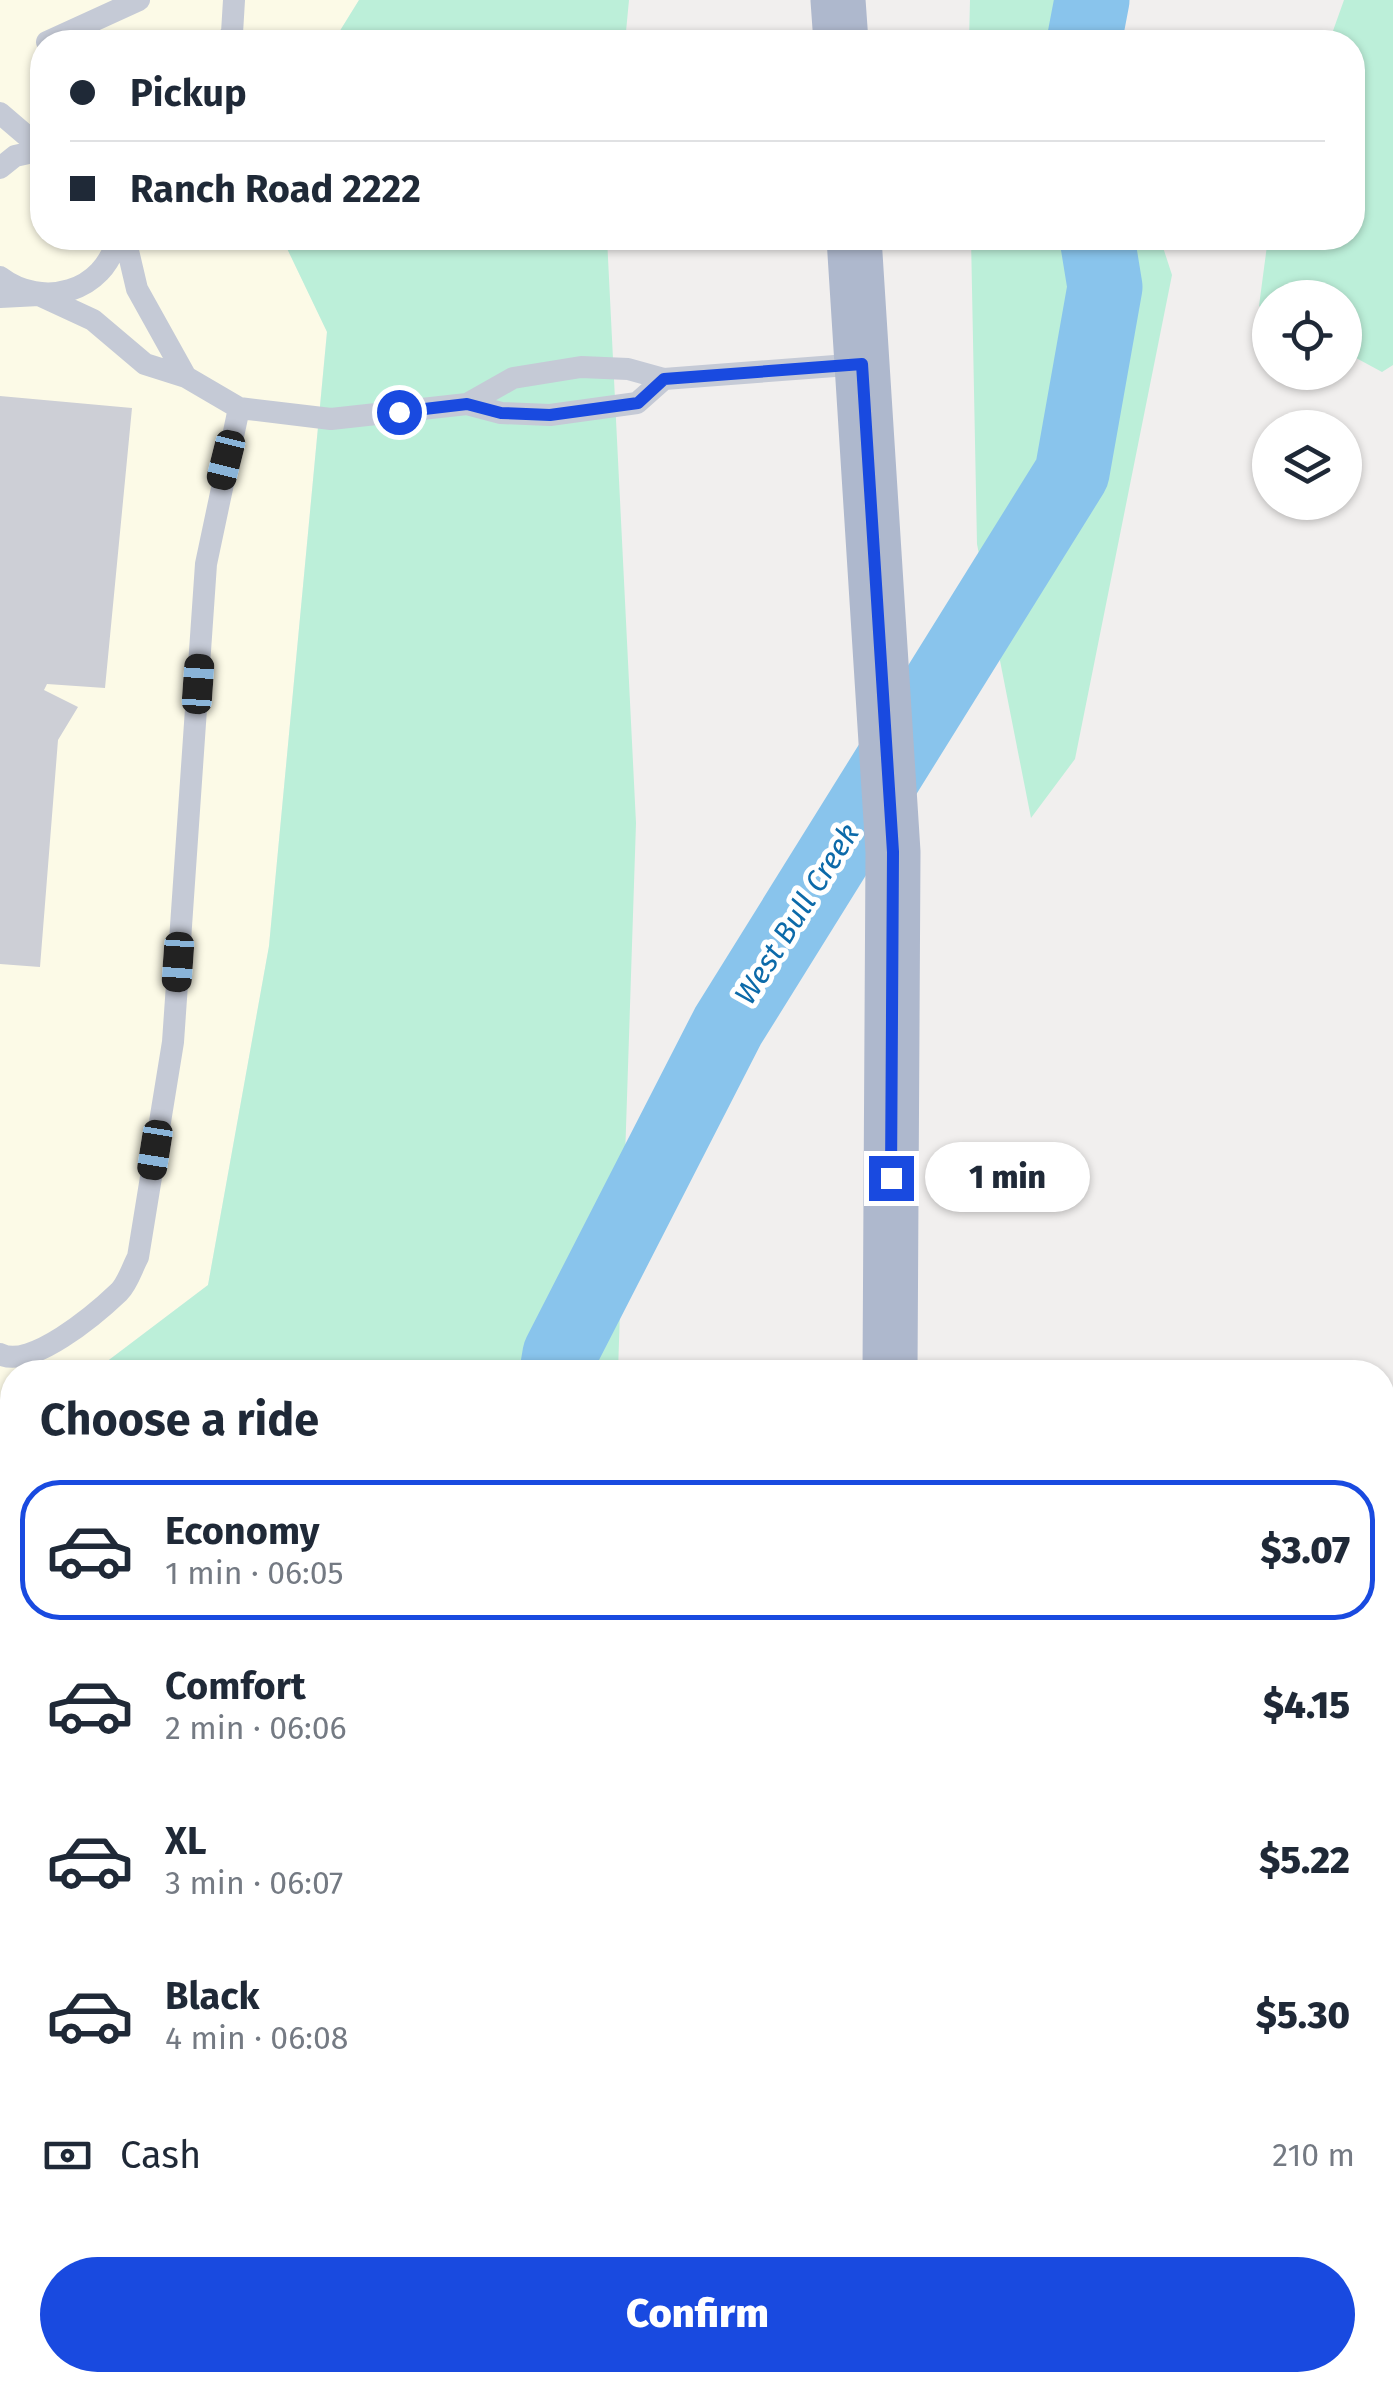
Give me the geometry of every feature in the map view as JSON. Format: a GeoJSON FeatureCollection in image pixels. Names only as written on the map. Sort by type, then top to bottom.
{"type":"FeatureCollection","features":[{"type":"Feature","properties":{"kind":"main road"},"geometry":{"type":"LineString","coordinates":[[838,0],[839,30]]}},
{"type":"Feature","properties":{"kind":"main road"},"geometry":{"type":"LineString","coordinates":[[855,250],[893,852],[890,1360]]}},
{"type":"Feature","properties":{"kind":"lane"},"geometry":{"type":"LineString","coordinates":[[74,30],[138,0]]}},
{"type":"Feature","properties":{"kind":"lane"},"geometry":{"type":"LineString","coordinates":[[232,30],[234,0]]}},
{"type":"Feature","properties":{"kind":"lane"},"geometry":{"type":"LineString","coordinates":[[0,113],[30,139]]}},
{"type":"Feature","properties":{"kind":"lane"},"geometry":{"type":"LineString","coordinates":[[0,168],[15,156],[30,152]]}},
{"type":"Feature","properties":{"kind":"lane"},"geometry":{"type":"LineString","coordinates":[[0,297],[70,292],[96,276],[115,250]]}},
{"type":"Feature","properties":{"kind":"lane"},"geometry":{"type":"LineString","coordinates":[[125,250],[137,289],[186,377]]}},
{"type":"Feature","properties":{"kind":"lane"},"geometry":{"type":"LineString","coordinates":[[0,277],[14,288],[40,295],[93,320],[146,364],[186,377],[238,408],[331,419],[467,404],[501,413],[550,415],[638,403],[664,379]]}},
{"type":"Feature","properties":{"kind":"lane"},"geometry":{"type":"LineString","coordinates":[[467,404],[513,378],[582,367],[628,369],[664,379],[862,364]]}},
{"type":"Feature","properties":{"kind":"lane"},"geometry":{"type":"LineString","coordinates":[[0,1354],[8,1358],[34,1356],[122,1289],[138,1258],[173,1042],[206,564],[238,408]]}},
{"type":"Feature","properties":{"kind":"shaded area"},"geometry":{"type":"Polygon","coordinates":[[[0,0],[359,0],[340,30],[30,30],[30,250],[288,250],[327,331],[269,946],[208,1285],[109,1360],[0,1360],[0,0]]]}},
{"type":"Feature","properties":{"kind":"green space"},"geometry":{"type":"Polygon","coordinates":[[[359,0],[629,0],[626,30],[340,30],[359,0]]]}},
{"type":"Feature","properties":{"kind":"green space"},"geometry":{"type":"Polygon","coordinates":[[[970,0],[1127,0],[1118,30],[969,30],[970,0]]]}},
{"type":"Feature","properties":{"kind":"green space"},"geometry":{"type":"Polygon","coordinates":[[[1344,0],[1393,0],[1393,365],[1382,372],[1362,361],[1362,280],[1262,280],[1266,250],[1365,250],[1365,30],[1333,30],[1344,0]]]}},
{"type":"Feature","properties":{"kind":"green space"},"geometry":{"type":"Polygon","coordinates":[[[288,250],[608,250],[636,823],[618,1360],[109,1360],[208,1285],[269,946],[327,332],[288,250]]]}},
{"type":"Feature","properties":{"kind":"green space"},"geometry":{"type":"Polygon","coordinates":[[[971,250],[1164,250],[1172,275],[1075,759],[1031,818],[977,544],[971,250]]]}},
{"type":"Feature","properties":{"kind":"building"},"geometry":{"type":"Polygon","coordinates":[[[0,396],[132,408],[105,688],[47,684],[44,690],[78,707],[58,740],[40,967],[0,964],[0,396]]]}},
{"type":"Feature","properties":{"kind":"waterway","name":"West Bull Creek"},"geometry":{"type":"LineString","coordinates":[[1086,30],[1092,0]]}},
{"type":"Feature","properties":{"kind":"waterway","name":"West Bull Creek"},"geometry":{"type":"LineString","coordinates":[[559,1360],[728,1026],[1072,473],[1105,287],[1099,250]]}},
{"type":"Feature","properties":{"kind":"route"},"geometry":{"type":"LineString","coordinates":[[399,412],[467,404],[501,413],[550,415],[638,403],[664,379],[862,364],[893,852],[891,1178]]}}]}
